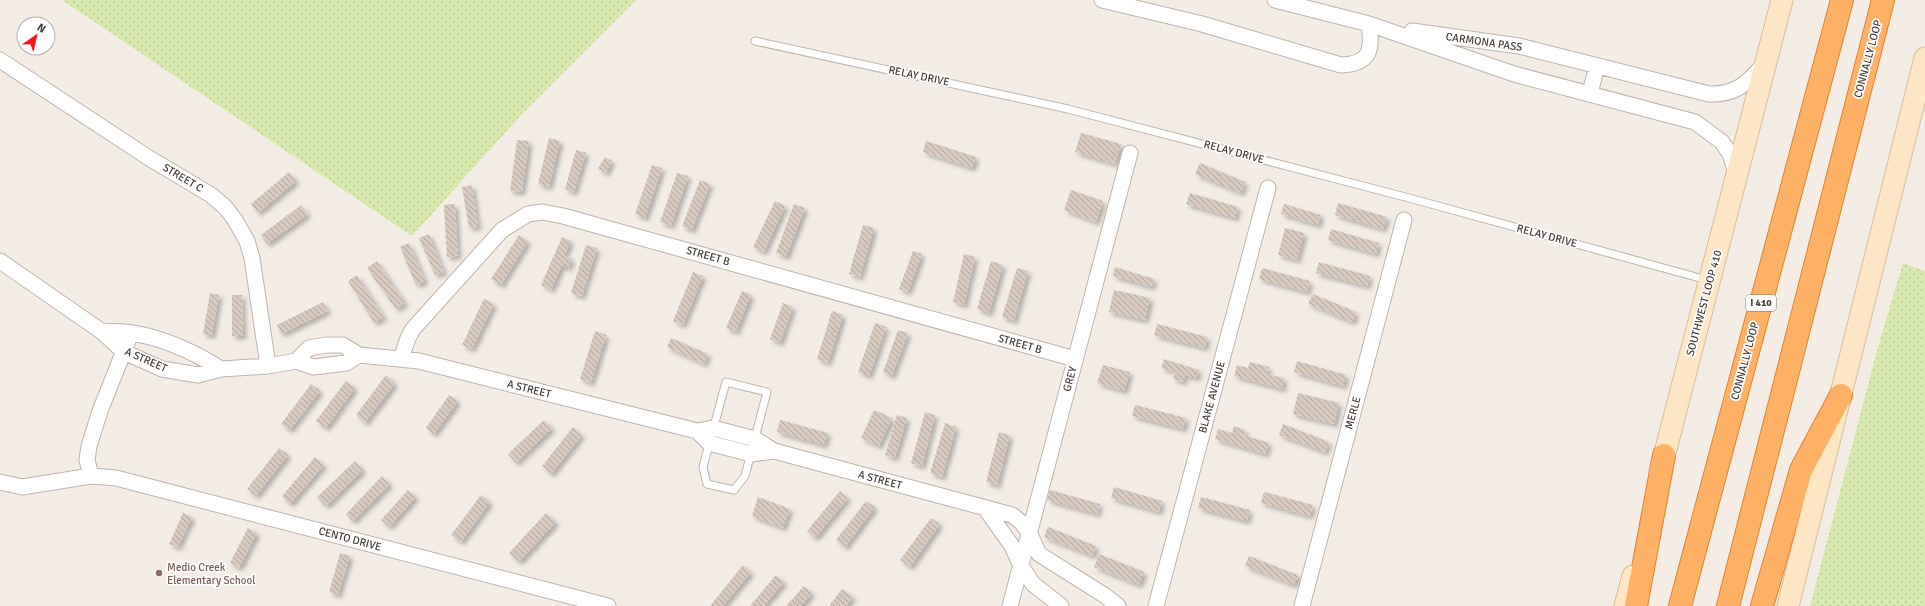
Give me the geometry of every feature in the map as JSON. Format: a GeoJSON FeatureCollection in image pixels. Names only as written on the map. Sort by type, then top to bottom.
{"type":"FeatureCollection","features":[{"type":"Feature","properties":{"kind":"highway","name":"CONNALLY LOOP"},"geometry":{"type":"LineString","coordinates":[[1680,606],[1842,0]]}},
{"type":"Feature","properties":{"kind":"highway","name":"CONNALLY LOOP"},"geometry":{"type":"LineString","coordinates":[[1728,606],[1883,0]]}},
{"type":"Feature","properties":{"kind":"highway"},"geometry":{"type":"LineString","coordinates":[[1762,606],[1801,470],[1841,395]]}},
{"type":"Feature","properties":{"kind":"highway"},"geometry":{"type":"LineString","coordinates":[[1636,606],[1664,455]]}},
{"type":"Feature","properties":{"kind":"main road","name":"SOUTHWEST LOOP 410"},"geometry":{"type":"LineString","coordinates":[[1624,606],[1737,177],[1764,64],[1782,0]]}},
{"type":"Feature","properties":{"kind":"main road"},"geometry":{"type":"LineString","coordinates":[[1788,606],[1925,58]]}},
{"type":"Feature","properties":{"kind":"street"},"geometry":{"type":"LineString","coordinates":[[1102,0],[1202,24],[1341,65],[1354,64],[1367,55],[1371,38],[1369,24]]}},
{"type":"Feature","properties":{"kind":"street","name":"CARMONA PASS"},"geometry":{"type":"LineString","coordinates":[[1275,0],[1369,24],[1514,74],[1695,122],[1722,142],[1730,154],[1737,177]]}},
{"type":"Feature","properties":{"kind":"street","name":"CARMONA PASS"},"geometry":{"type":"LineString","coordinates":[[1369,24],[1448,37],[1519,46],[1709,94],[1723,94],[1743,86],[1764,64]]}},
{"type":"Feature","properties":{"kind":"street","name":"STREET C"},"geometry":{"type":"LineString","coordinates":[[0,60],[149,158],[211,194],[225,207],[243,234],[252,258],[268,366]]}},
{"type":"Feature","properties":{"kind":"street"},"geometry":{"type":"LineString","coordinates":[[1590,93],[1598,66]]}},
{"type":"Feature","properties":{"kind":"street","name":"GREY"},"geometry":{"type":"LineString","coordinates":[[1010,606],[1130,152]]}},
{"type":"Feature","properties":{"kind":"street","name":"BLAKE AVENUE"},"geometry":{"type":"LineString","coordinates":[[1156,606],[1268,188]]}},
{"type":"Feature","properties":{"kind":"street","name":"STREET B"},"geometry":{"type":"LineString","coordinates":[[401,359],[406,342],[413,329],[502,230],[528,214],[542,212],[563,216],[1075,359]]}},
{"type":"Feature","properties":{"kind":"street","name":"MERLE"},"geometry":{"type":"LineString","coordinates":[[1302,606],[1404,220]]}},
{"type":"Feature","properties":{"kind":"street","name":"A STREET"},"geometry":{"type":"LineString","coordinates":[[0,261],[101,331],[124,352],[162,369],[198,376],[221,369],[268,366],[296,361],[313,367],[346,363],[359,354]]}},
{"type":"Feature","properties":{"kind":"street","name":"A STREET"},"geometry":{"type":"LineString","coordinates":[[101,331],[131,333],[172,343],[203,358],[221,369]]}},
{"type":"Feature","properties":{"kind":"street"},"geometry":{"type":"LineString","coordinates":[[91,476],[88,460],[89,446],[100,411],[131,333]]}},
{"type":"Feature","properties":{"kind":"street","name":"A STREET"},"geometry":{"type":"LineString","coordinates":[[296,361],[309,348],[326,345],[343,345],[359,354],[419,361],[697,431],[713,428],[755,439],[774,451],[1012,515],[1022,523],[1030,534],[1039,554],[1104,595],[1118,606]]}},
{"type":"Feature","properties":{"kind":"street"},"geometry":{"type":"LineString","coordinates":[[697,431],[709,443]]}},
{"type":"Feature","properties":{"kind":"street","name":"A STREET"},"geometry":{"type":"LineString","coordinates":[[709,443],[751,454],[774,451]]}},
{"type":"Feature","properties":{"kind":"street","name":"CENTO DRIVE"},"geometry":{"type":"LineString","coordinates":[[0,482],[22,487],[91,476],[116,478],[608,606]]}},
{"type":"Feature","properties":{"kind":"street"},"geometry":{"type":"LineString","coordinates":[[985,508],[1012,546],[1021,566],[1033,584],[1061,606]]}},
{"type":"Feature","properties":{"kind":"lane","name":"RELAY DRIVE"},"geometry":{"type":"LineString","coordinates":[[755,41],[1068,109],[1409,198],[1710,281]]}},
{"type":"Feature","properties":{"kind":"lane"},"geometry":{"type":"LineString","coordinates":[[726,382],[767,392],[755,439],[745,476],[734,490],[708,484],[702,467],[726,382]]}},
{"type":"Feature","properties":{"kind":"green space"},"geometry":{"type":"Polygon","coordinates":[[[62,0],[636,0],[522,114],[412,236],[62,0]]]}},
{"type":"Feature","properties":{"kind":"green space"},"geometry":{"type":"Polygon","coordinates":[[[1903,263],[1925,271],[1925,606],[1810,606],[1878,347],[1903,263]]]}},
{"type":"Feature","properties":{"kind":"building"},"geometry":{"type":"Polygon","coordinates":[[[1081,133],[1121,144],[1115,164],[1075,152],[1081,133]]]}},
{"type":"Feature","properties":{"kind":"building"},"geometry":{"type":"Polygon","coordinates":[[[549,138],[560,141],[549,187],[538,184],[549,138]]]}},
{"type":"Feature","properties":{"kind":"building"},"geometry":{"type":"Polygon","coordinates":[[[517,140],[529,141],[522,192],[510,191],[517,140]]]}},
{"type":"Feature","properties":{"kind":"building"},"geometry":{"type":"Polygon","coordinates":[[[926,141],[976,157],[972,168],[923,152],[926,141]]]}},
{"type":"Feature","properties":{"kind":"building"},"geometry":{"type":"Polygon","coordinates":[[[576,150],[586,153],[574,192],[565,189],[576,150]]]}},
{"type":"Feature","properties":{"kind":"building"},"geometry":{"type":"Polygon","coordinates":[[[605,157],[612,161],[606,173],[598,169],[605,157]]]}},
{"type":"Feature","properties":{"kind":"building"},"geometry":{"type":"Polygon","coordinates":[[[1200,163],[1245,182],[1241,193],[1195,174],[1200,163]]]}},
{"type":"Feature","properties":{"kind":"building"},"geometry":{"type":"Polygon","coordinates":[[[652,165],[662,168],[645,218],[635,214],[652,165]]]}},
{"type":"Feature","properties":{"kind":"building"},"geometry":{"type":"Polygon","coordinates":[[[289,172],[296,181],[258,213],[251,204],[289,172]]]}},
{"type":"Feature","properties":{"kind":"building"},"geometry":{"type":"Polygon","coordinates":[[[677,173],[688,176],[671,226],[660,222],[677,173]]]}},
{"type":"Feature","properties":{"kind":"building"},"geometry":{"type":"Polygon","coordinates":[[[700,180],[710,184],[692,230],[682,226],[700,180]]]}},
{"type":"Feature","properties":{"kind":"building"},"geometry":{"type":"Polygon","coordinates":[[[472,185],[478,227],[469,228],[462,187],[472,185]]]}},
{"type":"Feature","properties":{"kind":"building"},"geometry":{"type":"Polygon","coordinates":[[[1071,190],[1103,201],[1096,222],[1064,210],[1071,190]]]}},
{"type":"Feature","properties":{"kind":"building"},"geometry":{"type":"Polygon","coordinates":[[[1190,193],[1238,207],[1235,218],[1186,204],[1190,193]]]}},
{"type":"Feature","properties":{"kind":"building"},"geometry":{"type":"Polygon","coordinates":[[[775,201],[785,206],[764,252],[753,247],[775,201]]]}},
{"type":"Feature","properties":{"kind":"building"},"geometry":{"type":"Polygon","coordinates":[[[1338,203],[1387,217],[1383,229],[1335,215],[1338,203]]]}},
{"type":"Feature","properties":{"kind":"building"},"geometry":{"type":"Polygon","coordinates":[[[455,204],[458,256],[447,257],[444,205],[455,204]]]}},
{"type":"Feature","properties":{"kind":"building"},"geometry":{"type":"Polygon","coordinates":[[[794,204],[805,208],[786,257],[776,253],[794,204]]]}},
{"type":"Feature","properties":{"kind":"building"},"geometry":{"type":"Polygon","coordinates":[[[1284,204],[1321,215],[1318,225],[1281,214],[1284,204]]]}},
{"type":"Feature","properties":{"kind":"building"},"geometry":{"type":"Polygon","coordinates":[[[301,205],[308,214],[267,244],[261,235],[301,205]]]}},
{"type":"Feature","properties":{"kind":"building"},"geometry":{"type":"Polygon","coordinates":[[[863,225],[874,228],[860,277],[849,274],[863,225]]]}},
{"type":"Feature","properties":{"kind":"building"},"geometry":{"type":"Polygon","coordinates":[[[1285,228],[1304,233],[1297,260],[1278,255],[1285,228]]]}},
{"type":"Feature","properties":{"kind":"building"},"geometry":{"type":"Polygon","coordinates":[[[1331,229],[1379,243],[1376,254],[1328,240],[1331,229]]]}},
{"type":"Feature","properties":{"kind":"building"},"geometry":{"type":"Polygon","coordinates":[[[429,234],[444,272],[435,275],[419,238],[429,234]]]}},
{"type":"Feature","properties":{"kind":"building"},"geometry":{"type":"Polygon","coordinates":[[[519,235],[528,241],[501,285],[491,279],[519,235]]]}},
{"type":"Feature","properties":{"kind":"building"},"geometry":{"type":"Polygon","coordinates":[[[562,237],[571,241],[564,256],[572,259],[568,268],[562,265],[551,290],[541,285],[562,237]]]}},
{"type":"Feature","properties":{"kind":"building"},"geometry":{"type":"Polygon","coordinates":[[[409,243],[425,281],[416,285],[400,247],[409,243]]]}},
{"type":"Feature","properties":{"kind":"building"},"geometry":{"type":"Polygon","coordinates":[[[586,245],[597,248],[582,296],[571,293],[586,245]]]}},
{"type":"Feature","properties":{"kind":"building"},"geometry":{"type":"Polygon","coordinates":[[[913,251],[922,254],[908,292],[899,289],[913,251]]]}},
{"type":"Feature","properties":{"kind":"building"},"geometry":{"type":"Polygon","coordinates":[[[964,254],[975,257],[964,305],[953,302],[964,254]]]}},
{"type":"Feature","properties":{"kind":"building"},"geometry":{"type":"Polygon","coordinates":[[[377,261],[405,303],[396,309],[367,268],[377,261]]]}},
{"type":"Feature","properties":{"kind":"building"},"geometry":{"type":"Polygon","coordinates":[[[991,261],[1003,265],[989,313],[977,309],[991,261]]]}},
{"type":"Feature","properties":{"kind":"building"},"geometry":{"type":"Polygon","coordinates":[[[1319,262],[1370,276],[1367,286],[1316,273],[1319,262]]]}},
{"type":"Feature","properties":{"kind":"building"},"geometry":{"type":"Polygon","coordinates":[[[1115,267],[1154,279],[1152,287],[1113,276],[1115,267]]]}},
{"type":"Feature","properties":{"kind":"building"},"geometry":{"type":"Polygon","coordinates":[[[1017,268],[1028,271],[1014,321],[1002,317],[1017,268]]]}},
{"type":"Feature","properties":{"kind":"building"},"geometry":{"type":"Polygon","coordinates":[[[1262,268],[1310,281],[1307,292],[1259,279],[1262,268]]]}},
{"type":"Feature","properties":{"kind":"building"},"geometry":{"type":"Polygon","coordinates":[[[693,272],[703,276],[683,325],[673,321],[693,272]]]}},
{"type":"Feature","properties":{"kind":"building"},"geometry":{"type":"Polygon","coordinates":[[[357,275],[384,317],[374,323],[348,281],[357,275]]]}},
{"type":"Feature","properties":{"kind":"building"},"geometry":{"type":"Polygon","coordinates":[[[1114,290],[1150,298],[1145,320],[1109,312],[1114,290]]]}},
{"type":"Feature","properties":{"kind":"building"},"geometry":{"type":"Polygon","coordinates":[[[742,291],[751,295],[736,332],[726,328],[742,291]]]}},
{"type":"Feature","properties":{"kind":"building"},"geometry":{"type":"Polygon","coordinates":[[[210,293],[219,295],[212,335],[203,334],[210,293]]]}},
{"type":"Feature","properties":{"kind":"building"},"geometry":{"type":"Polygon","coordinates":[[[1313,294],[1356,312],[1352,322],[1308,304],[1313,294]]]}},
{"type":"Feature","properties":{"kind":"building"},"geometry":{"type":"Polygon","coordinates":[[[232,295],[242,295],[243,336],[232,336],[232,295]]]}},
{"type":"Feature","properties":{"kind":"building"},"geometry":{"type":"Polygon","coordinates":[[[484,299],[494,304],[472,349],[462,345],[484,299]]]}},
{"type":"Feature","properties":{"kind":"building"},"geometry":{"type":"Polygon","coordinates":[[[323,302],[328,311],[281,334],[277,325],[323,302]]]}},
{"type":"Feature","properties":{"kind":"building"},"geometry":{"type":"Polygon","coordinates":[[[783,303],[793,307],[780,343],[770,339],[783,303]]]}},
{"type":"Feature","properties":{"kind":"building"},"geometry":{"type":"Polygon","coordinates":[[[832,311],[843,315],[828,363],[817,359],[832,311]]]}},
{"type":"Feature","properties":{"kind":"building"},"geometry":{"type":"Polygon","coordinates":[[[875,323],[886,327],[869,376],[858,372],[875,323]]]}},
{"type":"Feature","properties":{"kind":"building"},"geometry":{"type":"Polygon","coordinates":[[[1157,324],[1207,337],[1205,348],[1154,335],[1157,324]]]}},
{"type":"Feature","properties":{"kind":"building"},"geometry":{"type":"Polygon","coordinates":[[[898,330],[908,333],[892,376],[883,372],[898,330]]]}},
{"type":"Feature","properties":{"kind":"building"},"geometry":{"type":"Polygon","coordinates":[[[595,331],[606,335],[591,383],[580,379],[595,331]]]}},
{"type":"Feature","properties":{"kind":"building"},"geometry":{"type":"Polygon","coordinates":[[[671,338],[708,354],[704,364],[667,347],[671,338]]]}},
{"type":"Feature","properties":{"kind":"building"},"geometry":{"type":"Polygon","coordinates":[[[1164,359],[1199,370],[1196,378],[1185,375],[1183,382],[1173,379],[1175,372],[1161,368],[1164,359]]]}},
{"type":"Feature","properties":{"kind":"building"},"geometry":{"type":"Polygon","coordinates":[[[1297,361],[1346,375],[1343,386],[1294,372],[1297,361]]]}},
{"type":"Feature","properties":{"kind":"building"},"geometry":{"type":"Polygon","coordinates":[[[1250,362],[1269,367],[1267,374],[1284,378],[1282,389],[1234,376],[1237,365],[1248,368],[1250,362]]]}},
{"type":"Feature","properties":{"kind":"building"},"geometry":{"type":"Polygon","coordinates":[[[1103,365],[1130,372],[1124,391],[1097,383],[1103,365]]]}},
{"type":"Feature","properties":{"kind":"building"},"geometry":{"type":"Polygon","coordinates":[[[386,375],[395,383],[365,423],[356,415],[386,375]]]}},
{"type":"Feature","properties":{"kind":"building"},"geometry":{"type":"Polygon","coordinates":[[[346,381],[355,388],[326,428],[316,421],[346,381]]]}},
{"type":"Feature","properties":{"kind":"building"},"geometry":{"type":"Polygon","coordinates":[[[311,384],[320,391],[290,430],[281,424],[311,384]]]}},
{"type":"Feature","properties":{"kind":"building"},"geometry":{"type":"Polygon","coordinates":[[[1298,393],[1339,403],[1334,424],[1293,414],[1298,393]]]}},
{"type":"Feature","properties":{"kind":"building"},"geometry":{"type":"Polygon","coordinates":[[[449,395],[458,401],[434,434],[426,428],[449,395]]]}},
{"type":"Feature","properties":{"kind":"building"},"geometry":{"type":"Polygon","coordinates":[[[1135,405],[1186,418],[1183,429],[1132,416],[1135,405]]]}},
{"type":"Feature","properties":{"kind":"building"},"geometry":{"type":"Polygon","coordinates":[[[874,410],[892,418],[879,446],[861,438],[874,410]]]}},
{"type":"Feature","properties":{"kind":"building"},"geometry":{"type":"Polygon","coordinates":[[[925,412],[935,415],[922,466],[911,463],[925,412]]]}},
{"type":"Feature","properties":{"kind":"building"},"geometry":{"type":"Polygon","coordinates":[[[897,415],[907,418],[895,458],[885,455],[897,415]]]}},
{"type":"Feature","properties":{"kind":"building"},"geometry":{"type":"Polygon","coordinates":[[[544,420],[552,428],[516,463],[508,454],[544,420]]]}},
{"type":"Feature","properties":{"kind":"building"},"geometry":{"type":"Polygon","coordinates":[[[780,420],[828,433],[824,445],[777,432],[780,420]]]}},
{"type":"Feature","properties":{"kind":"building"},"geometry":{"type":"Polygon","coordinates":[[[945,423],[956,427],[942,477],[930,473],[945,423]]]}},
{"type":"Feature","properties":{"kind":"building"},"geometry":{"type":"Polygon","coordinates":[[[1283,424],[1329,442],[1325,452],[1279,435],[1283,424]]]}},
{"type":"Feature","properties":{"kind":"building"},"geometry":{"type":"Polygon","coordinates":[[[1234,426],[1245,430],[1244,435],[1269,443],[1265,454],[1215,439],[1218,429],[1232,433],[1234,426]]]}},
{"type":"Feature","properties":{"kind":"building"},"geometry":{"type":"Polygon","coordinates":[[[573,427],[582,435],[551,474],[542,466],[573,427]]]}},
{"type":"Feature","properties":{"kind":"building"},"geometry":{"type":"Polygon","coordinates":[[[999,432],[1010,435],[997,485],[986,482],[999,432]]]}},
{"type":"Feature","properties":{"kind":"building"},"geometry":{"type":"Polygon","coordinates":[[[279,448],[288,455],[256,496],[247,489],[279,448]]]}},
{"type":"Feature","properties":{"kind":"building"},"geometry":{"type":"Polygon","coordinates":[[[315,457],[324,465],[290,504],[282,496],[315,457]]]}},
{"type":"Feature","properties":{"kind":"building"},"geometry":{"type":"Polygon","coordinates":[[[355,461],[363,470],[326,506],[317,497],[355,461]]]}},
{"type":"Feature","properties":{"kind":"building"},"geometry":{"type":"Polygon","coordinates":[[[382,476],[390,484],[353,521],[346,514],[382,476]]]}},
{"type":"Feature","properties":{"kind":"building"},"geometry":{"type":"Polygon","coordinates":[[[1114,487],[1162,501],[1159,512],[1111,498],[1114,487]]]}},
{"type":"Feature","properties":{"kind":"building"},"geometry":{"type":"Polygon","coordinates":[[[408,490],[416,497],[389,527],[381,520],[408,490]]]}},
{"type":"Feature","properties":{"kind":"building"},"geometry":{"type":"Polygon","coordinates":[[[1050,490],[1100,504],[1097,514],[1047,500],[1050,490]]]}},
{"type":"Feature","properties":{"kind":"building"},"geometry":{"type":"Polygon","coordinates":[[[840,491],[848,498],[815,538],[807,531],[840,491]]]}},
{"type":"Feature","properties":{"kind":"building"},"geometry":{"type":"Polygon","coordinates":[[[1264,492],[1313,505],[1310,516],[1261,503],[1264,492]]]}},
{"type":"Feature","properties":{"kind":"building"},"geometry":{"type":"Polygon","coordinates":[[[481,495],[490,502],[461,542],[451,535],[481,495]]]}},
{"type":"Feature","properties":{"kind":"building"},"geometry":{"type":"Polygon","coordinates":[[[758,497],[790,509],[783,528],[752,516],[758,497]]]}},
{"type":"Feature","properties":{"kind":"building"},"geometry":{"type":"Polygon","coordinates":[[[1201,497],[1250,510],[1247,521],[1198,508],[1201,497]]]}},
{"type":"Feature","properties":{"kind":"building"},"geometry":{"type":"Polygon","coordinates":[[[866,501],[875,507],[845,547],[836,540],[866,501]]]}},
{"type":"Feature","properties":{"kind":"building"},"geometry":{"type":"Polygon","coordinates":[[[183,513],[192,517],[178,547],[169,544],[183,513]]]}},
{"type":"Feature","properties":{"kind":"building"},"geometry":{"type":"Polygon","coordinates":[[[546,513],[556,522],[519,562],[509,553],[546,513]]]}},
{"type":"Feature","properties":{"kind":"building"},"geometry":{"type":"Polygon","coordinates":[[[931,518],[940,524],[910,567],[900,560],[931,518]]]}},
{"type":"Feature","properties":{"kind":"building"},"geometry":{"type":"Polygon","coordinates":[[[1048,527],[1096,546],[1093,556],[1044,537],[1048,527]]]}},
{"type":"Feature","properties":{"kind":"building"},"geometry":{"type":"Polygon","coordinates":[[[248,528],[257,533],[239,568],[230,563],[248,528]]]}},
{"type":"Feature","properties":{"kind":"building"},"geometry":{"type":"Polygon","coordinates":[[[340,553],[350,556],[338,595],[329,592],[340,553]]]}},
{"type":"Feature","properties":{"kind":"building"},"geometry":{"type":"Polygon","coordinates":[[[1099,554],[1144,572],[1139,585],[1094,567],[1099,554]]]}},
{"type":"Feature","properties":{"kind":"building"},"geometry":{"type":"Polygon","coordinates":[[[1249,556],[1298,575],[1294,585],[1245,566],[1249,556]]]}},
{"type":"Feature","properties":{"kind":"building"},"geometry":{"type":"Polygon","coordinates":[[[743,565],[751,572],[723,606],[710,606],[743,565]]]}},
{"type":"Feature","properties":{"kind":"building"},"geometry":{"type":"Polygon","coordinates":[[[776,575],[784,582],[764,606],[750,606],[776,575]]]}},
{"type":"Feature","properties":{"kind":"building"},"geometry":{"type":"Polygon","coordinates":[[[804,586],[812,593],[801,606],[786,606],[804,586]]]}},
{"type":"Feature","properties":{"kind":"building"},"geometry":{"type":"Polygon","coordinates":[[[842,589],[853,597],[846,606],[829,606],[842,589]]]}},
{"type":"Feature","properties":{"kind":"place","name":"Medio Creek Elementary School"},"geometry":{"type":"Point","coordinates":[159,573]}}]}
